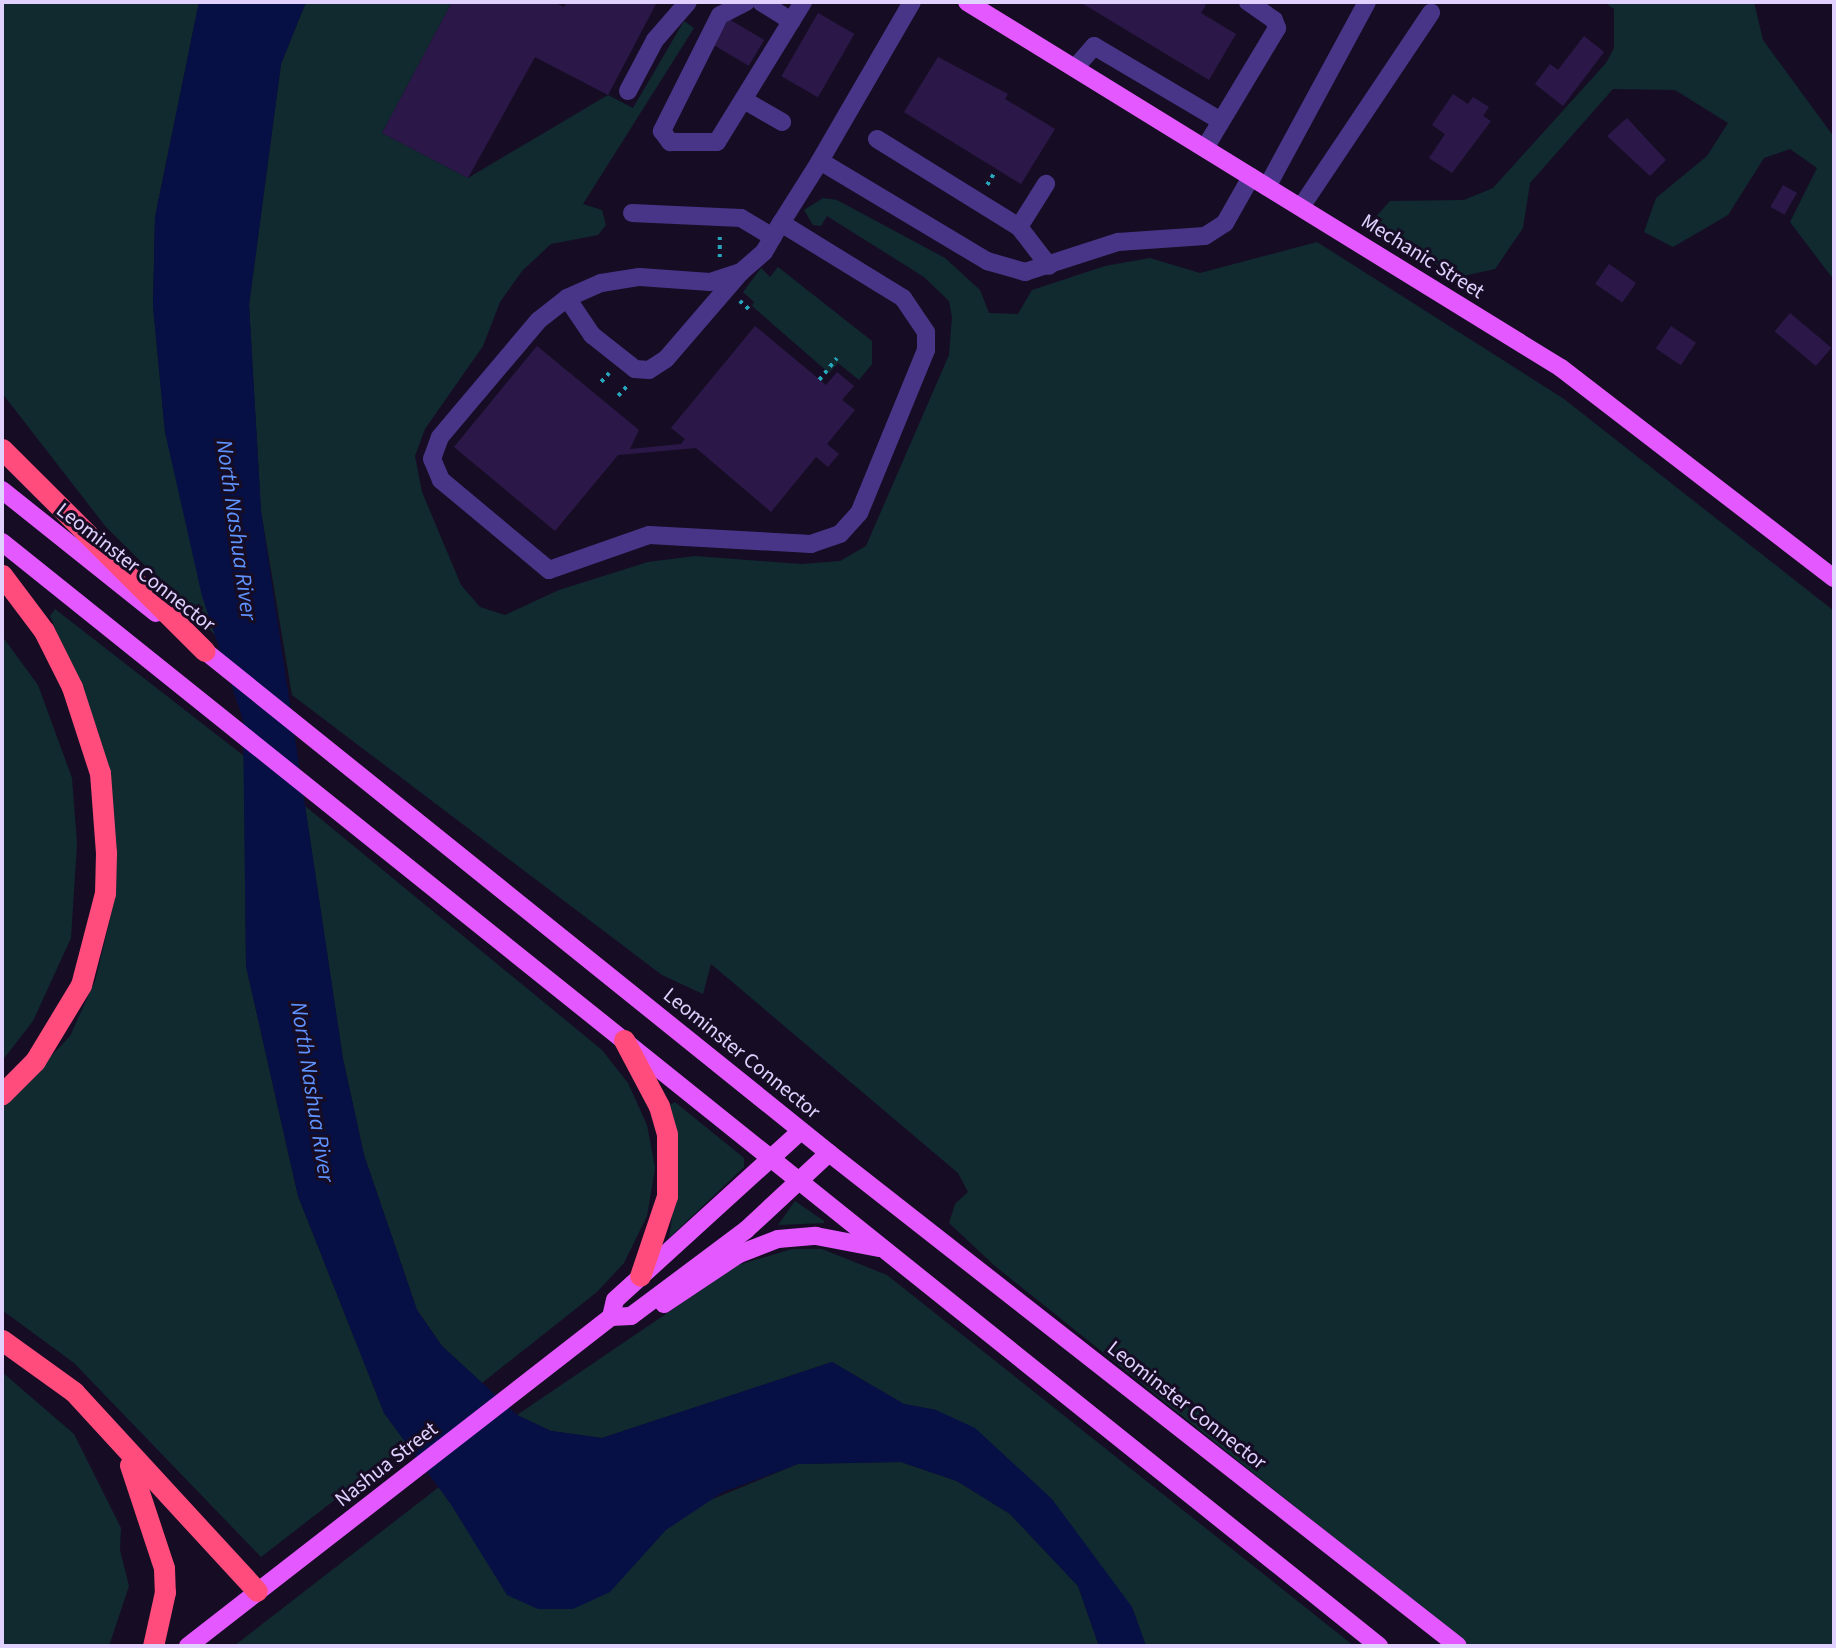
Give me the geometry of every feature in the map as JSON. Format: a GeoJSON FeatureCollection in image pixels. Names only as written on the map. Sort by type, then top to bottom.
{"type":"FeatureCollection","features":[{"type":"Feature","properties":{"kind":"highway"},"geometry":{"type":"LineString","coordinates":[[2,449],[120,578],[205,651]]}},
{"type":"Feature","properties":{"kind":"highway"},"geometry":{"type":"LineString","coordinates":[[2,575],[44,631],[72,687],[100,773],[106,853],[105,893],[81,985],[35,1061],[2,1094]]}},
{"type":"Feature","properties":{"kind":"highway"},"geometry":{"type":"LineString","coordinates":[[624,1040],[659,1106],[667,1134],[667,1196],[640,1276]]}},
{"type":"Feature","properties":{"kind":"highway"},"geometry":{"type":"LineString","coordinates":[[2,1340],[74,1392],[126,1453],[257,1591]]}},
{"type":"Feature","properties":{"kind":"highway"},"geometry":{"type":"LineString","coordinates":[[126,1453],[151,1516],[164,1568],[165,1592],[153,1646]]}},
{"type":"Feature","properties":{"kind":"main road","name":"Mechanic Street"},"geometry":{"type":"LineString","coordinates":[[967,2],[1561,368],[1834,578]]}},
{"type":"Feature","properties":{"kind":"main road","name":"Leominster Connector"},"geometry":{"type":"LineString","coordinates":[[2,490],[120,578]]}},
{"type":"Feature","properties":{"kind":"main road"},"geometry":{"type":"LineString","coordinates":[[2,542],[1379,1646]]}},
{"type":"Feature","properties":{"kind":"main road","name":"Leominster Connector"},"geometry":{"type":"LineString","coordinates":[[205,651],[373,783],[829,1153],[1458,1646]]}},
{"type":"Feature","properties":{"kind":"main road","name":"Nashua Street"},"geometry":{"type":"LineString","coordinates":[[188,1646],[611,1317],[615,1300],[774,1160],[801,1130]]}},
{"type":"Feature","properties":{"kind":"main road"},"geometry":{"type":"LineString","coordinates":[[631,1316],[746,1230],[829,1153]]}},
{"type":"Feature","properties":{"kind":"main road"},"geometry":{"type":"LineString","coordinates":[[611,1317],[631,1316],[663,1305],[739,1254],[778,1239],[816,1236],[883,1249]]}},
{"type":"Feature","properties":{"kind":"street"},"geometry":{"type":"LineString","coordinates":[[628,91],[655,40],[688,2]]}},
{"type":"Feature","properties":{"kind":"street"},"geometry":{"type":"LineString","coordinates":[[746,2],[720,15],[664,137],[670,142],[717,142],[803,2]]}},
{"type":"Feature","properties":{"kind":"street"},"geometry":{"type":"LineString","coordinates":[[761,2],[791,21]]}},
{"type":"Feature","properties":{"kind":"street"},"geometry":{"type":"LineString","coordinates":[[567,298],[592,335],[635,369],[649,370],[666,359],[734,275],[777,230],[912,2]]}},
{"type":"Feature","properties":{"kind":"street"},"geometry":{"type":"LineString","coordinates":[[1205,148],[1277,28],[1274,20],[1248,2]]}},
{"type":"Feature","properties":{"kind":"street"},"geometry":{"type":"LineString","coordinates":[[1267,187],[1367,2]]}},
{"type":"Feature","properties":{"kind":"street"},"geometry":{"type":"LineString","coordinates":[[1301,207],[1431,13]]}},
{"type":"Feature","properties":{"kind":"street"},"geometry":{"type":"LineString","coordinates":[[1075,68],[1094,46],[1221,121]]}},
{"type":"Feature","properties":{"kind":"street"},"geometry":{"type":"LineString","coordinates":[[744,100],[782,122]]}},
{"type":"Feature","properties":{"kind":"street"},"geometry":{"type":"LineString","coordinates":[[877,139],[1019,227],[1049,266]]}},
{"type":"Feature","properties":{"kind":"street"},"geometry":{"type":"LineString","coordinates":[[820,161],[1003,269],[1018,273],[1049,266],[1118,242],[1211,233],[1225,223],[1251,177]]}},
{"type":"Feature","properties":{"kind":"street"},"geometry":{"type":"LineString","coordinates":[[1019,227],[1046,184]]}},
{"type":"Feature","properties":{"kind":"street"},"geometry":{"type":"LineString","coordinates":[[632,213],[722,217],[777,230],[903,298],[922,323],[927,342],[859,513],[840,534],[821,543],[649,535],[549,570],[447,488],[432,459],[440,437],[512,347],[567,298],[627,278],[734,275]]}},
{"type":"Feature","properties":{"kind":"path"},"geometry":{"type":"LineString","coordinates":[[722,217],[718,255],[734,275]]}},
{"type":"Feature","properties":{"kind":"path"},"geometry":{"type":"LineString","coordinates":[[819,380],[837,358]]}},
{"type":"Feature","properties":{"kind":"green space"},"geometry":{"type":"Polygon","coordinates":[[[2,2],[199,2],[155,217],[153,306],[165,432],[216,636],[106,527],[2,393],[2,2]]]}},
{"type":"Feature","properties":{"kind":"green space"},"geometry":{"type":"Polygon","coordinates":[[[306,2],[452,2],[382,133],[468,178],[608,95],[633,108],[684,21],[694,28],[583,204],[602,210],[606,225],[598,235],[551,244],[522,271],[500,302],[483,346],[425,429],[415,456],[422,492],[461,585],[480,607],[505,615],[559,590],[648,562],[695,556],[801,564],[840,561],[866,546],[949,355],[952,317],[949,301],[924,277],[827,216],[821,226],[813,225],[804,210],[823,198],[837,200],[945,258],[980,290],[989,313],[1018,314],[1032,290],[1105,266],[1150,258],[1200,273],[1317,242],[1564,399],[1834,611],[1834,1646],[1469,1646],[995,1266],[949,1223],[955,1204],[968,1192],[958,1173],[711,964],[703,994],[662,975],[292,695],[261,511],[249,305],[281,64],[306,2]]]}},
{"type":"Feature","properties":{"kind":"green space"},"geometry":{"type":"Polygon","coordinates":[[[1604,2],[1754,2],[1763,40],[1834,137],[1834,280],[1790,222],[1817,168],[1790,149],[1764,158],[1728,215],[1673,247],[1644,232],[1656,198],[1707,156],[1728,123],[1675,90],[1613,89],[1530,183],[1523,228],[1495,269],[1459,277],[1385,236],[1373,220],[1390,201],[1464,200],[1493,188],[1606,63],[1614,48],[1614,9],[1604,2]]]}},
{"type":"Feature","properties":{"kind":"green space"},"geometry":{"type":"Polygon","coordinates":[[[778,267],[872,341],[872,364],[859,380],[838,363],[829,373],[752,306],[754,302],[743,292],[761,268],[770,277],[778,267]]]}},
{"type":"Feature","properties":{"kind":"green space"},"geometry":{"type":"Polygon","coordinates":[[[55,609],[244,756],[246,966],[298,1196],[384,1413],[407,1444],[261,1557],[74,1363],[2,1310],[2,1108],[70,1036],[95,981],[111,915],[113,800],[98,731],[50,616],[55,609]]]}},
{"type":"Feature","properties":{"kind":"green space"},"geometry":{"type":"Polygon","coordinates":[[[2,636],[38,685],[72,778],[77,844],[71,938],[33,1021],[2,1061],[2,636]]]}},
{"type":"Feature","properties":{"kind":"green space"},"geometry":{"type":"Polygon","coordinates":[[[305,806],[602,1050],[628,1083],[647,1125],[655,1168],[647,1216],[624,1263],[597,1292],[482,1383],[442,1346],[417,1310],[364,1155],[343,1059],[305,806]]]}},
{"type":"Feature","properties":{"kind":"green space"},"geometry":{"type":"Polygon","coordinates":[[[675,1102],[744,1158],[744,1167],[669,1238],[675,1198],[670,1105],[675,1102]]]}},
{"type":"Feature","properties":{"kind":"green space"},"geometry":{"type":"Polygon","coordinates":[[[795,1201],[824,1221],[824,1223],[778,1225],[795,1201]]]}},
{"type":"Feature","properties":{"kind":"green space"},"geometry":{"type":"Polygon","coordinates":[[[792,1249],[822,1249],[887,1275],[1354,1646],[1146,1646],[1132,1607],[936,1410],[904,1404],[832,1362],[602,1438],[551,1431],[517,1415],[738,1265],[792,1249]]]}},
{"type":"Feature","properties":{"kind":"green space"},"geometry":{"type":"Polygon","coordinates":[[[2,1372],[74,1434],[121,1528],[120,1550],[129,1586],[109,1646],[2,1646],[2,1372]]]}},
{"type":"Feature","properties":{"kind":"green space"},"geometry":{"type":"Polygon","coordinates":[[[901,1462],[957,1481],[1010,1514],[1078,1586],[1099,1646],[234,1646],[439,1487],[450,1503],[708,1501],[798,1464],[901,1462]]]}},
{"type":"Feature","properties":{"kind":"water","name":"North Nashua River"},"geometry":{"type":"Polygon","coordinates":[[[199,2],[306,2],[281,64],[249,305],[261,511],[343,1059],[364,1155],[417,1310],[442,1346],[517,1415],[551,1431],[602,1438],[832,1362],[904,1404],[936,1410],[975,1428],[1052,1499],[1132,1607],[1146,1646],[1099,1646],[1078,1586],[1010,1514],[957,1481],[901,1462],[798,1464],[723,1492],[666,1530],[610,1592],[573,1609],[538,1609],[507,1595],[450,1503],[384,1413],[298,1196],[246,966],[243,720],[202,596],[165,432],[153,306],[155,217],[199,2]]]}},
{"type":"Feature","properties":{"kind":"building"},"geometry":{"type":"Polygon","coordinates":[[[452,2],[553,2],[564,7],[567,2],[657,2],[608,95],[535,57],[468,178],[382,133],[452,2]]]}},
{"type":"Feature","properties":{"kind":"building"},"geometry":{"type":"Polygon","coordinates":[[[1080,2],[1200,2],[1206,5],[1201,13],[1236,34],[1209,80],[1080,2]]]}},
{"type":"Feature","properties":{"kind":"building"},"geometry":{"type":"Polygon","coordinates":[[[818,13],[854,34],[818,97],[782,76],[818,13]]]}},
{"type":"Feature","properties":{"kind":"building"},"geometry":{"type":"Polygon","coordinates":[[[729,19],[764,40],[749,66],[714,45],[729,19]]]}},
{"type":"Feature","properties":{"kind":"building"},"geometry":{"type":"Polygon","coordinates":[[[1584,36],[1604,52],[1563,106],[1535,84],[1550,64],[1558,70],[1584,36]]]}},
{"type":"Feature","properties":{"kind":"building"},"geometry":{"type":"Polygon","coordinates":[[[938,57],[1008,94],[1005,99],[1055,129],[1021,184],[904,112],[938,57]]]}},
{"type":"Feature","properties":{"kind":"building"},"geometry":{"type":"Polygon","coordinates":[[[1453,94],[1468,104],[1473,97],[1489,107],[1483,116],[1491,121],[1452,173],[1429,158],[1445,134],[1432,125],[1453,94]]]}},
{"type":"Feature","properties":{"kind":"building"},"geometry":{"type":"Polygon","coordinates":[[[1627,118],[1666,160],[1650,176],[1607,136],[1627,118]]]}},
{"type":"Feature","properties":{"kind":"building"},"geometry":{"type":"Polygon","coordinates":[[[1783,185],[1797,193],[1784,215],[1770,207],[1783,185]]]}},
{"type":"Feature","properties":{"kind":"building"},"geometry":{"type":"Polygon","coordinates":[[[1609,264],[1636,283],[1622,303],[1595,284],[1609,264]]]}},
{"type":"Feature","properties":{"kind":"building"},"geometry":{"type":"Polygon","coordinates":[[[1790,313],[1831,348],[1816,366],[1775,331],[1790,313]]]}},
{"type":"Feature","properties":{"kind":"building"},"geometry":{"type":"Polygon","coordinates":[[[755,326],[826,385],[837,372],[854,386],[842,400],[855,410],[827,444],[839,454],[828,467],[816,457],[771,512],[696,448],[618,455],[555,531],[454,447],[537,346],[639,430],[630,449],[681,444],[685,439],[671,428],[755,326]]]}},
{"type":"Feature","properties":{"kind":"building"},"geometry":{"type":"Polygon","coordinates":[[[1671,326],[1696,343],[1681,365],[1656,348],[1671,326]]]}}]}
